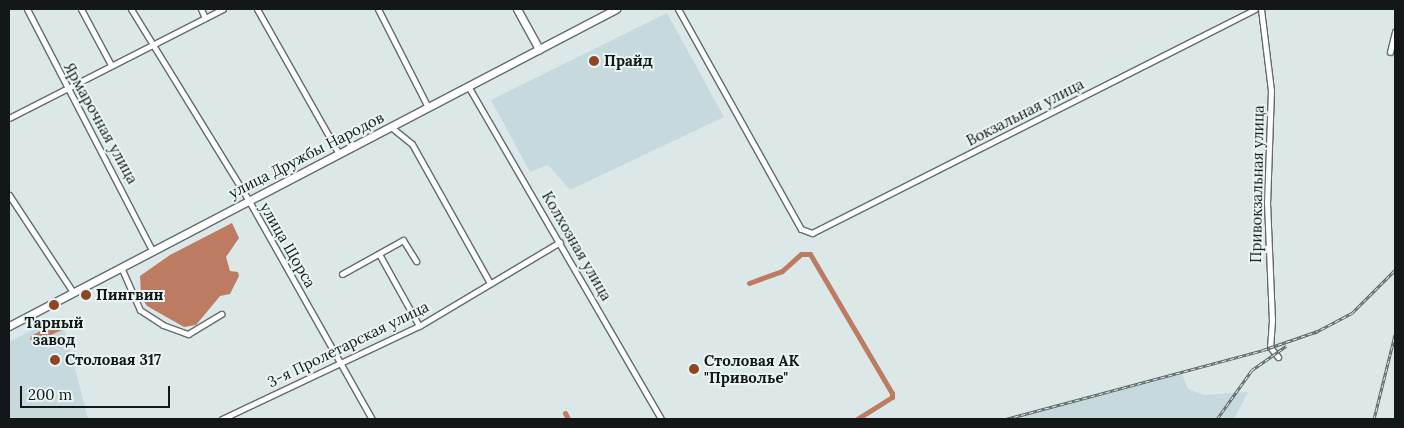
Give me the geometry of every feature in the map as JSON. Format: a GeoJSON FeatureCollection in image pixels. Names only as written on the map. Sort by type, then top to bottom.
{"type":"FeatureCollection","features":[{"type":"Feature","properties":{"kind":"street","name":"Ярмарочная улица"},"geometry":{"type":"LineString","coordinates":[[27,9],[67,88],[132,207],[152,250]]}},
{"type":"Feature","properties":{"kind":"street"},"geometry":{"type":"LineString","coordinates":[[81,9],[111,65]]}},
{"type":"Feature","properties":{"kind":"street","name":"улица Щорса"},"geometry":{"type":"LineString","coordinates":[[131,9],[249,201],[372,419]]}},
{"type":"Feature","properties":{"kind":"street"},"geometry":{"type":"LineString","coordinates":[[201,9],[205,18]]}},
{"type":"Feature","properties":{"kind":"street"},"geometry":{"type":"LineString","coordinates":[[9,118],[223,9]]}},
{"type":"Feature","properties":{"kind":"street"},"geometry":{"type":"LineString","coordinates":[[257,9],[339,154]]}},
{"type":"Feature","properties":{"kind":"street"},"geometry":{"type":"LineString","coordinates":[[378,9],[428,107]]}},
{"type":"Feature","properties":{"kind":"street"},"geometry":{"type":"LineString","coordinates":[[517,9],[538,49]]}},
{"type":"Feature","properties":{"kind":"street","name":"улица Дружбы Народов"},"geometry":{"type":"LineString","coordinates":[[9,326],[616,9]]}},
{"type":"Feature","properties":{"kind":"street","name":"Вокзальная улица"},"geometry":{"type":"LineString","coordinates":[[678,9],[805,232],[812,233],[1255,9]]}},
{"type":"Feature","properties":{"kind":"street","name":"Привокзальная улица"},"geometry":{"type":"LineString","coordinates":[[1261,9],[1271,90],[1267,202],[1272,320],[1270,347],[1278,357]]}},
{"type":"Feature","properties":{"kind":"street"},"geometry":{"type":"LineString","coordinates":[[1390,52],[1395,32]]}},
{"type":"Feature","properties":{"kind":"street"},"geometry":{"type":"LineString","coordinates":[[531,36],[541,42],[554,41]]}},
{"type":"Feature","properties":{"kind":"street"},"geometry":{"type":"LineString","coordinates":[[528,55],[532,47],[531,36]]}},
{"type":"Feature","properties":{"kind":"street","name":"Колхозная улица"},"geometry":{"type":"LineString","coordinates":[[468,86],[661,419]]}},
{"type":"Feature","properties":{"kind":"street"},"geometry":{"type":"LineString","coordinates":[[391,127],[412,144],[490,283]]}},
{"type":"Feature","properties":{"kind":"street"},"geometry":{"type":"LineString","coordinates":[[9,195],[73,292]]}},
{"type":"Feature","properties":{"kind":"street"},"geometry":{"type":"LineString","coordinates":[[342,274],[403,240],[416,261]]}},
{"type":"Feature","properties":{"kind":"street","name":"3-я Пролетарская улица"},"geometry":{"type":"LineString","coordinates":[[222,419],[419,326],[560,242]]}},
{"type":"Feature","properties":{"kind":"street"},"geometry":{"type":"LineString","coordinates":[[379,254],[419,326]]}},
{"type":"Feature","properties":{"kind":"street"},"geometry":{"type":"LineString","coordinates":[[120,267],[140,310],[163,325],[188,334],[221,314]]}},
{"type":"Feature","properties":{"kind":"shaded area"},"geometry":{"type":"Polygon","coordinates":[[[667,13],[724,117],[570,190],[548,165],[530,172],[491,100],[667,13]]]}},
{"type":"Feature","properties":{"kind":"shaded area"},"geometry":{"type":"Polygon","coordinates":[[[232,223],[239,238],[226,257],[230,271],[238,272],[239,276],[230,294],[220,296],[196,325],[184,327],[147,306],[141,296],[140,276],[170,255],[232,223]]]}},
{"type":"Feature","properties":{"kind":"shaded area","name":"Тарный завод"},"geometry":{"type":"Polygon","coordinates":[[[58,317],[67,337],[88,419],[9,419],[9,342],[58,317]]]}},
{"type":"Feature","properties":{"kind":"shaded area"},"geometry":{"type":"Polygon","coordinates":[[[54,324],[62,330],[42,339],[30,340],[31,336],[54,324]]]}},
{"type":"Feature","properties":{"kind":"shaded area"},"geometry":{"type":"Polygon","coordinates":[[[1182,374],[1188,389],[1204,395],[1248,392],[1234,419],[1013,419],[1182,374]]]}},
{"type":"Feature","properties":{"kind":"waterway"},"geometry":{"type":"LineString","coordinates":[[749,283],[782,271],[801,254],[810,254],[892,393],[892,397],[857,419]]}},
{"type":"Feature","properties":{"kind":"waterway"},"geometry":{"type":"LineString","coordinates":[[565,413],[568,419]]}},
{"type":"Feature","properties":{"kind":"railway"},"geometry":{"type":"LineString","coordinates":[[1314,333],[1352,313],[1395,270]]}},
{"type":"Feature","properties":{"kind":"railway"},"geometry":{"type":"LineString","coordinates":[[1006,419],[1263,350],[1318,331]]}},
{"type":"Feature","properties":{"kind":"railway"},"geometry":{"type":"LineString","coordinates":[[1374,419],[1395,335]]}},
{"type":"Feature","properties":{"kind":"railway"},"geometry":{"type":"LineString","coordinates":[[1217,419],[1252,370],[1286,346]]}},
{"type":"Feature","properties":{"kind":"place","name":"Прайд"},"geometry":{"type":"Point","coordinates":[594,61]}},
{"type":"Feature","properties":{"kind":"place","name":"Пингвин"},"geometry":{"type":"Point","coordinates":[86,295]}},
{"type":"Feature","properties":{"kind":"place","name":"Тарный завод"},"geometry":{"type":"Point","coordinates":[54,305]}},
{"type":"Feature","properties":{"kind":"place","name":"Столовая 317"},"geometry":{"type":"Point","coordinates":[55,360]}},
{"type":"Feature","properties":{"kind":"place","name":"Столовая АК \"Приволье\""},"geometry":{"type":"Point","coordinates":[694,369]}}]}
